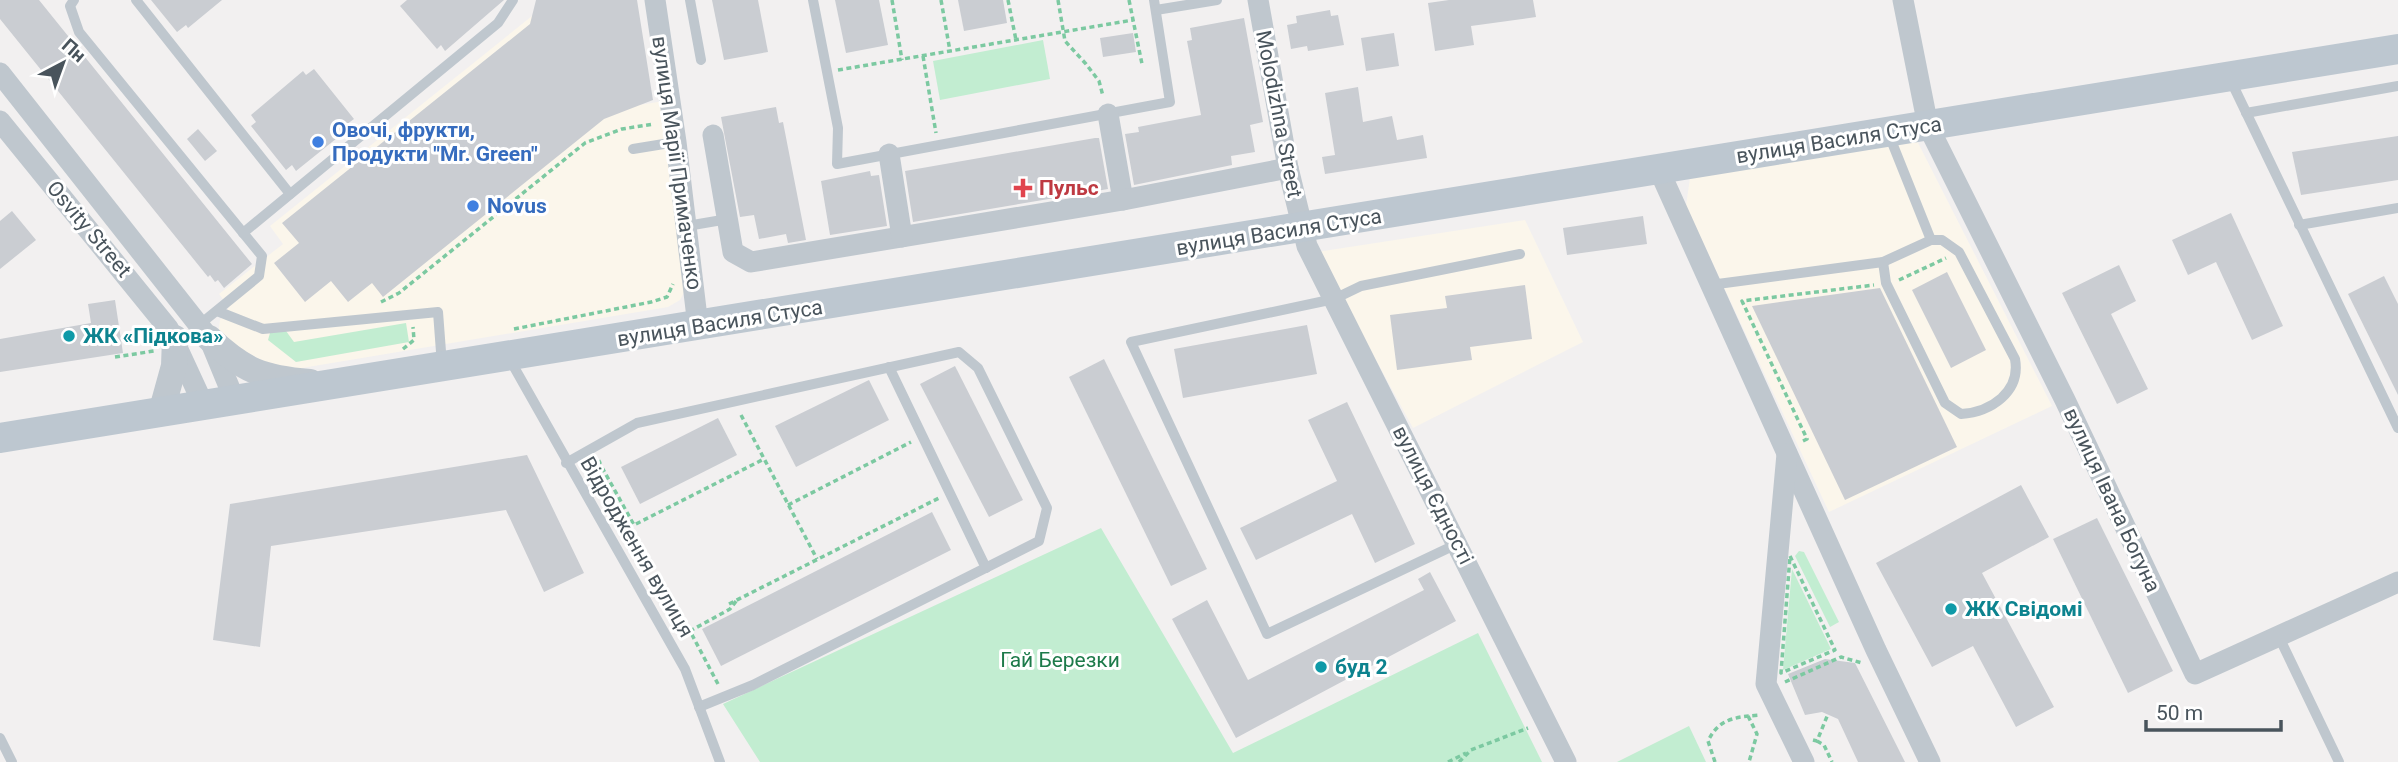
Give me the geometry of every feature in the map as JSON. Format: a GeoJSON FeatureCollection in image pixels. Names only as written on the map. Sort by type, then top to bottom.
{"type":"FeatureCollection","features":[{"type":"Feature","properties":{"kind":"main road","name":"вулиця Василя Стуса"},"geometry":{"type":"LineString","coordinates":[[0,438],[442,368],[505,344],[698,326],[2398,49]]}},
{"type":"Feature","properties":{"kind":"street","name":"вулиця Марії Примаченко"},"geometry":{"type":"LineString","coordinates":[[655,0],[676,142],[698,326]]}},
{"type":"Feature","properties":{"kind":"street","name":"Molodizhna Street"},"geometry":{"type":"LineString","coordinates":[[1258,0],[1301,228]]}},
{"type":"Feature","properties":{"kind":"street"},"geometry":{"type":"LineString","coordinates":[[1903,0],[1928,126]]}},
{"type":"Feature","properties":{"kind":"street"},"geometry":{"type":"LineString","coordinates":[[0,73],[204,331],[241,367],[286,380],[337,385]]}},
{"type":"Feature","properties":{"kind":"street"},"geometry":{"type":"LineString","coordinates":[[1108,114],[1123,200]]}},
{"type":"Feature","properties":{"kind":"street","name":"Osvity Street"},"geometry":{"type":"LineString","coordinates":[[0,121],[141,292],[164,344],[204,406]]}},
{"type":"Feature","properties":{"kind":"street","name":"вулиця Івана Богуна"},"geometry":{"type":"LineString","coordinates":[[1928,126],[2064,400],[2195,674],[2280,638],[2398,582]]}},
{"type":"Feature","properties":{"kind":"street"},"geometry":{"type":"LineString","coordinates":[[713,135],[733,251],[751,262],[1123,200],[1288,168]]}},
{"type":"Feature","properties":{"kind":"street"},"geometry":{"type":"LineString","coordinates":[[889,154],[902,237]]}},
{"type":"Feature","properties":{"kind":"street"},"geometry":{"type":"LineString","coordinates":[[1659,170],[1876,650],[1930,762]]}},
{"type":"Feature","properties":{"kind":"street","name":"вулиця Єдності"},"geometry":{"type":"LineString","coordinates":[[1301,228],[1566,762]]}},
{"type":"Feature","properties":{"kind":"street"},"geometry":{"type":"LineString","coordinates":[[204,331],[235,401]]}},
{"type":"Feature","properties":{"kind":"street"},"geometry":{"type":"LineString","coordinates":[[161,413],[174,366],[164,344]]}},
{"type":"Feature","properties":{"kind":"street"},"geometry":{"type":"LineString","coordinates":[[1787,449],[1766,684],[1804,762]]}},
{"type":"Feature","properties":{"kind":"lane"},"geometry":{"type":"LineString","coordinates":[[74,0],[70,6],[79,32],[262,256],[259,276],[217,312],[204,331]]}},
{"type":"Feature","properties":{"kind":"lane"},"geometry":{"type":"LineString","coordinates":[[136,0],[290,194]]}},
{"type":"Feature","properties":{"kind":"lane"},"geometry":{"type":"LineString","coordinates":[[243,233],[498,23],[512,6],[513,0]]}},
{"type":"Feature","properties":{"kind":"lane"},"geometry":{"type":"LineString","coordinates":[[690,0],[701,60]]}},
{"type":"Feature","properties":{"kind":"lane"},"geometry":{"type":"LineString","coordinates":[[813,0],[838,128],[837,163],[1170,102],[1155,5],[1217,0]]}},
{"type":"Feature","properties":{"kind":"lane"},"geometry":{"type":"LineString","coordinates":[[2229,77],[2398,428]]}},
{"type":"Feature","properties":{"kind":"lane"},"geometry":{"type":"LineString","coordinates":[[2246,113],[2398,86]]}},
{"type":"Feature","properties":{"kind":"lane"},"geometry":{"type":"LineString","coordinates":[[1888,132],[1931,240]]}},
{"type":"Feature","properties":{"kind":"lane"},"geometry":{"type":"LineString","coordinates":[[633,149],[676,142]]}},
{"type":"Feature","properties":{"kind":"lane"},"geometry":{"type":"LineString","coordinates":[[2299,225],[2398,208]]}},
{"type":"Feature","properties":{"kind":"lane"},"geometry":{"type":"LineString","coordinates":[[687,226],[728,219]]}},
{"type":"Feature","properties":{"kind":"lane"},"geometry":{"type":"LineString","coordinates":[[1710,285],[1883,262],[1931,240],[1942,240],[1959,252],[2015,359],[2018,372],[2014,385],[1989,407],[1961,414],[1945,403],[1886,283],[1883,262]]}},
{"type":"Feature","properties":{"kind":"lane"},"geometry":{"type":"LineString","coordinates":[[1457,544],[1267,634],[1131,342],[1334,299],[1361,286],[1520,254]]}},
{"type":"Feature","properties":{"kind":"lane"},"geometry":{"type":"LineString","coordinates":[[217,312],[264,329],[438,312],[442,368]]}},
{"type":"Feature","properties":{"kind":"lane","name":"Відродження вулиця"},"geometry":{"type":"LineString","coordinates":[[505,344],[566,463],[685,669],[720,762]]}},
{"type":"Feature","properties":{"kind":"lane"},"geometry":{"type":"LineString","coordinates":[[566,463],[637,423],[959,352],[978,368],[1047,508],[1039,541],[753,685],[699,706]]}},
{"type":"Feature","properties":{"kind":"lane"},"geometry":{"type":"LineString","coordinates":[[889,367],[986,568]]}},
{"type":"Feature","properties":{"kind":"lane"},"geometry":{"type":"LineString","coordinates":[[2280,638],[2339,762]]}},
{"type":"Feature","properties":{"kind":"lane"},"geometry":{"type":"LineString","coordinates":[[0,738],[12,762]]}},
{"type":"Feature","properties":{"kind":"path"},"geometry":{"type":"LineString","coordinates":[[891,0],[902,60]]}},
{"type":"Feature","properties":{"kind":"path"},"geometry":{"type":"LineString","coordinates":[[941,0],[950,51]]}},
{"type":"Feature","properties":{"kind":"path"},"geometry":{"type":"LineString","coordinates":[[1008,0],[1016,40]]}},
{"type":"Feature","properties":{"kind":"path"},"geometry":{"type":"LineString","coordinates":[[1058,0],[1065,41],[1098,81],[1108,114]]}},
{"type":"Feature","properties":{"kind":"path"},"geometry":{"type":"LineString","coordinates":[[1129,0],[1142,65]]}},
{"type":"Feature","properties":{"kind":"path"},"geometry":{"type":"LineString","coordinates":[[827,72],[1133,20]]}},
{"type":"Feature","properties":{"kind":"path"},"geometry":{"type":"LineString","coordinates":[[923,56],[938,145]]}},
{"type":"Feature","properties":{"kind":"path"},"geometry":{"type":"LineString","coordinates":[[378,303],[399,293],[585,144],[622,129],[656,123]]}},
{"type":"Feature","properties":{"kind":"path"},"geometry":{"type":"LineString","coordinates":[[1787,449],[1807,439],[1742,302],[1886,283],[1959,252]]}},
{"type":"Feature","properties":{"kind":"path"},"geometry":{"type":"LineString","coordinates":[[505,344],[667,297],[675,280]]}},
{"type":"Feature","properties":{"kind":"path"},"geometry":{"type":"LineString","coordinates":[[390,351],[404,349],[414,340],[409,315]]}},
{"type":"Feature","properties":{"kind":"path"},"geometry":{"type":"LineString","coordinates":[[115,357],[164,344]]}},
{"type":"Feature","properties":{"kind":"path"},"geometry":{"type":"LineString","coordinates":[[738,410],[817,559]]}},
{"type":"Feature","properties":{"kind":"path"},"geometry":{"type":"LineString","coordinates":[[788,505],[911,442],[916,453]]}},
{"type":"Feature","properties":{"kind":"path"},"geometry":{"type":"LineString","coordinates":[[610,456],[599,462],[634,525],[764,459]]}},
{"type":"Feature","properties":{"kind":"path"},"geometry":{"type":"LineString","coordinates":[[932,487],[944,510]]}},
{"type":"Feature","properties":{"kind":"path"},"geometry":{"type":"LineString","coordinates":[[729,604],[950,492]]}},
{"type":"Feature","properties":{"kind":"path"},"geometry":{"type":"LineString","coordinates":[[1790,556],[1835,650],[1781,673],[1788,582],[1790,556]]}},
{"type":"Feature","properties":{"kind":"path"},"geometry":{"type":"LineString","coordinates":[[722,691],[690,631],[730,609],[737,600]]}},
{"type":"Feature","properties":{"kind":"path"},"geometry":{"type":"LineString","coordinates":[[1787,690],[1784,682],[1841,657],[1864,664]]}},
{"type":"Feature","properties":{"kind":"path"},"geometry":{"type":"LineString","coordinates":[[1817,741],[1828,714]]}},
{"type":"Feature","properties":{"kind":"path"},"geometry":{"type":"LineString","coordinates":[[1715,762],[1708,741],[1713,731],[1721,722],[1748,716],[1757,734],[1749,762]]}},
{"type":"Feature","properties":{"kind":"path"},"geometry":{"type":"LineString","coordinates":[[1448,762],[1546,720]]}},
{"type":"Feature","properties":{"kind":"path"},"geometry":{"type":"LineString","coordinates":[[1808,738],[1824,745],[1832,762]]}},
{"type":"Feature","properties":{"kind":"path"},"geometry":{"type":"LineString","coordinates":[[1459,762],[1471,750]]}},
{"type":"Feature","properties":{"kind":"shaded area"},"geometry":{"type":"Polygon","coordinates":[[[552,0],[562,0],[639,105],[664,101],[687,287],[680,300],[668,307],[296,369],[279,370],[218,336],[220,320],[229,307],[219,294],[283,244],[270,226],[552,0]]]}},
{"type":"Feature","properties":{"kind":"shaded area"},"geometry":{"type":"Polygon","coordinates":[[[1915,137],[2052,406],[1829,512],[1686,206],[1690,178],[1915,137]]]}},
{"type":"Feature","properties":{"kind":"shaded area"},"geometry":{"type":"Polygon","coordinates":[[[1525,220],[1583,342],[1413,428],[1317,252],[1525,220]]]}},
{"type":"Feature","properties":{"kind":"green space"},"geometry":{"type":"Polygon","coordinates":[[[1043,40],[1050,79],[940,100],[933,61],[1043,40]]]}},
{"type":"Feature","properties":{"kind":"green space"},"geometry":{"type":"Polygon","coordinates":[[[406,323],[409,342],[296,362],[268,340],[272,326],[286,331],[294,342],[406,323]]]}},
{"type":"Feature","properties":{"kind":"green space","name":"Гай Березки"},"geometry":{"type":"Polygon","coordinates":[[[1101,528],[1233,753],[1478,633],[1542,762],[760,762],[723,704],[1101,528]]]}},
{"type":"Feature","properties":{"kind":"green space"},"geometry":{"type":"Polygon","coordinates":[[[1799,551],[1804,552],[1839,622],[1830,627],[1795,556],[1799,551]]]}},
{"type":"Feature","properties":{"kind":"green space"},"geometry":{"type":"Polygon","coordinates":[[[1792,569],[1831,649],[1783,670],[1792,569]]]}},
{"type":"Feature","properties":{"kind":"green space"},"geometry":{"type":"Polygon","coordinates":[[[1689,726],[1706,762],[1617,762],[1689,726]]]}},
{"type":"Feature","properties":{"kind":"building"},"geometry":{"type":"Polygon","coordinates":[[[0,0],[39,0],[252,264],[224,288],[218,280],[215,282],[210,275],[208,277],[0,19],[0,0]]]}},
{"type":"Feature","properties":{"kind":"building"},"geometry":{"type":"Polygon","coordinates":[[[151,0],[222,0],[188,28],[186,25],[177,32],[151,0]]]}},
{"type":"Feature","properties":{"kind":"building"},"geometry":{"type":"Polygon","coordinates":[[[407,0],[504,0],[445,51],[441,45],[437,49],[400,6],[407,0]]]}},
{"type":"Feature","properties":{"kind":"building"},"geometry":{"type":"Polygon","coordinates":[[[536,0],[637,0],[653,100],[604,119],[383,297],[372,283],[348,302],[331,281],[305,302],[274,263],[299,243],[282,223],[530,24],[536,0]]]}},
{"type":"Feature","properties":{"kind":"building"},"geometry":{"type":"Polygon","coordinates":[[[712,0],[758,0],[768,52],[724,60],[712,0]]]}},
{"type":"Feature","properties":{"kind":"building"},"geometry":{"type":"Polygon","coordinates":[[[835,0],[879,0],[888,45],[846,53],[835,0]]]}},
{"type":"Feature","properties":{"kind":"building"},"geometry":{"type":"Polygon","coordinates":[[[958,0],[1003,0],[1007,23],[964,31],[958,0]]]}},
{"type":"Feature","properties":{"kind":"building"},"geometry":{"type":"Polygon","coordinates":[[[1449,0],[1533,0],[1536,17],[1471,26],[1474,45],[1435,51],[1428,3],[1449,0]]]}},
{"type":"Feature","properties":{"kind":"building"},"geometry":{"type":"Polygon","coordinates":[[[1330,10],[1331,16],[1338,15],[1344,45],[1308,51],[1307,46],[1291,49],[1287,25],[1297,23],[1296,16],[1330,10]]]}},
{"type":"Feature","properties":{"kind":"building"},"geometry":{"type":"Polygon","coordinates":[[[1244,18],[1263,122],[1250,125],[1255,152],[1231,156],[1232,165],[1134,185],[1125,134],[1139,132],[1138,127],[1201,115],[1187,41],[1192,40],[1190,28],[1244,18]]]}},
{"type":"Feature","properties":{"kind":"building"},"geometry":{"type":"Polygon","coordinates":[[[1133,33],[1136,52],[1103,57],[1100,38],[1133,33]]]}},
{"type":"Feature","properties":{"kind":"building"},"geometry":{"type":"Polygon","coordinates":[[[1394,33],[1399,66],[1366,71],[1361,38],[1394,33]]]}},
{"type":"Feature","properties":{"kind":"building"},"geometry":{"type":"Polygon","coordinates":[[[314,69],[354,119],[339,130],[342,134],[296,171],[292,165],[286,170],[251,126],[256,122],[251,115],[303,71],[306,75],[314,69]]]}},
{"type":"Feature","properties":{"kind":"building"},"geometry":{"type":"Polygon","coordinates":[[[1358,87],[1363,122],[1392,116],[1397,140],[1423,135],[1427,158],[1325,174],[1322,157],[1335,155],[1325,93],[1358,87]]]}},
{"type":"Feature","properties":{"kind":"building"},"geometry":{"type":"Polygon","coordinates":[[[776,107],[779,123],[783,122],[806,240],[788,243],[786,234],[759,239],[754,215],[740,217],[721,117],[776,107]]]}},
{"type":"Feature","properties":{"kind":"building"},"geometry":{"type":"Polygon","coordinates":[[[198,129],[217,151],[205,161],[187,139],[198,129]]]}},
{"type":"Feature","properties":{"kind":"building"},"geometry":{"type":"Polygon","coordinates":[[[2398,136],[2398,180],[2301,195],[2292,152],[2398,136]]]}},
{"type":"Feature","properties":{"kind":"building"},"geometry":{"type":"Polygon","coordinates":[[[1099,138],[1108,189],[913,222],[905,171],[1099,138]]]}},
{"type":"Feature","properties":{"kind":"building"},"geometry":{"type":"Polygon","coordinates":[[[870,171],[871,176],[879,175],[887,226],[830,235],[821,181],[870,171]]]}},
{"type":"Feature","properties":{"kind":"building"},"geometry":{"type":"Polygon","coordinates":[[[12,211],[36,240],[0,269],[0,221],[12,211]]]}},
{"type":"Feature","properties":{"kind":"building"},"geometry":{"type":"Polygon","coordinates":[[[2231,213],[2283,326],[2252,340],[2216,262],[2188,275],[2172,240],[2231,213]]]}},
{"type":"Feature","properties":{"kind":"building"},"geometry":{"type":"Polygon","coordinates":[[[1643,216],[1647,244],[1567,255],[1563,228],[1643,216]]]}},
{"type":"Feature","properties":{"kind":"building"},"geometry":{"type":"Polygon","coordinates":[[[2119,265],[2136,301],[2111,314],[2148,389],[2117,404],[2062,293],[2119,265]]]}},
{"type":"Feature","properties":{"kind":"building"},"geometry":{"type":"Polygon","coordinates":[[[1947,272],[1986,350],[1951,368],[1912,290],[1947,272]]]}},
{"type":"Feature","properties":{"kind":"building"},"geometry":{"type":"Polygon","coordinates":[[[2384,276],[2398,304],[2398,395],[2348,294],[2384,276]]]}},
{"type":"Feature","properties":{"kind":"building"},"geometry":{"type":"Polygon","coordinates":[[[1525,285],[1532,339],[1470,347],[1472,360],[1397,370],[1390,315],[1447,308],[1445,296],[1525,285]]]}},
{"type":"Feature","properties":{"kind":"building"},"geometry":{"type":"Polygon","coordinates":[[[1880,288],[1957,447],[1845,500],[1752,306],[1880,288]]]}},
{"type":"Feature","properties":{"kind":"building","name":"ЖК «Підкова»"},"geometry":{"type":"Polygon","coordinates":[[[115,300],[123,353],[0,372],[0,339],[91,323],[88,304],[115,300]]]}},
{"type":"Feature","properties":{"kind":"building"},"geometry":{"type":"Polygon","coordinates":[[[1307,325],[1317,374],[1183,398],[1174,349],[1307,325]]]}},
{"type":"Feature","properties":{"kind":"building"},"geometry":{"type":"Polygon","coordinates":[[[1104,359],[1207,569],[1171,586],[1069,377],[1104,359]]]}},
{"type":"Feature","properties":{"kind":"building"},"geometry":{"type":"Polygon","coordinates":[[[955,366],[1023,500],[989,517],[920,384],[955,366]]]}},
{"type":"Feature","properties":{"kind":"building"},"geometry":{"type":"Polygon","coordinates":[[[869,380],[889,420],[796,467],[775,426],[869,380]]]}},
{"type":"Feature","properties":{"kind":"building"},"geometry":{"type":"Polygon","coordinates":[[[1347,402],[1415,544],[1375,563],[1352,514],[1256,560],[1240,528],[1337,481],[1308,420],[1347,402]]]}},
{"type":"Feature","properties":{"kind":"building"},"geometry":{"type":"Polygon","coordinates":[[[718,418],[737,455],[640,504],[621,467],[718,418]]]}},
{"type":"Feature","properties":{"kind":"building"},"geometry":{"type":"Polygon","coordinates":[[[527,455],[584,573],[544,592],[506,510],[271,546],[260,647],[213,640],[230,504],[527,455]]]}},
{"type":"Feature","properties":{"kind":"building","name":"ЖК Свідомі"},"geometry":{"type":"Polygon","coordinates":[[[2021,485],[2049,537],[1982,573],[2054,707],[2016,727],[1973,646],[1932,667],[1876,563],[2021,485]]]}},
{"type":"Feature","properties":{"kind":"building"},"geometry":{"type":"Polygon","coordinates":[[[932,512],[951,550],[721,666],[702,629],[932,512]]]}},
{"type":"Feature","properties":{"kind":"building","name":"ЖК Свідомі"},"geometry":{"type":"Polygon","coordinates":[[[2097,518],[2173,671],[2128,693],[2053,539],[2097,518]]]}},
{"type":"Feature","properties":{"kind":"building","name":"буд 2"},"geometry":{"type":"Polygon","coordinates":[[[1430,572],[1456,621],[1236,738],[1172,619],[1207,600],[1248,680],[1424,590],[1418,579],[1430,572]]]}},
{"type":"Feature","properties":{"kind":"building"},"geometry":{"type":"Polygon","coordinates":[[[1825,659],[1855,663],[1905,762],[1858,762],[1838,719],[1822,712],[1805,715],[1788,674],[1825,659]]]}},
{"type":"Feature","properties":{"kind":"place","name":"Овочі, фрукти, Продукти \"Mr. Green\""},"geometry":{"type":"Point","coordinates":[318,142]}},
{"type":"Feature","properties":{"kind":"place","name":"Пульс"},"geometry":{"type":"Point","coordinates":[1023,188]}},
{"type":"Feature","properties":{"kind":"place","name":"Novus"},"geometry":{"type":"Point","coordinates":[473,206]}},
{"type":"Feature","properties":{"kind":"place","name":"ЖК «Підкова»"},"geometry":{"type":"Point","coordinates":[69,336]}},
{"type":"Feature","properties":{"kind":"place","name":"ЖК Свідомі"},"geometry":{"type":"Point","coordinates":[1951,609]}},
{"type":"Feature","properties":{"kind":"place","name":"буд 2"},"geometry":{"type":"Point","coordinates":[1321,667]}}]}
